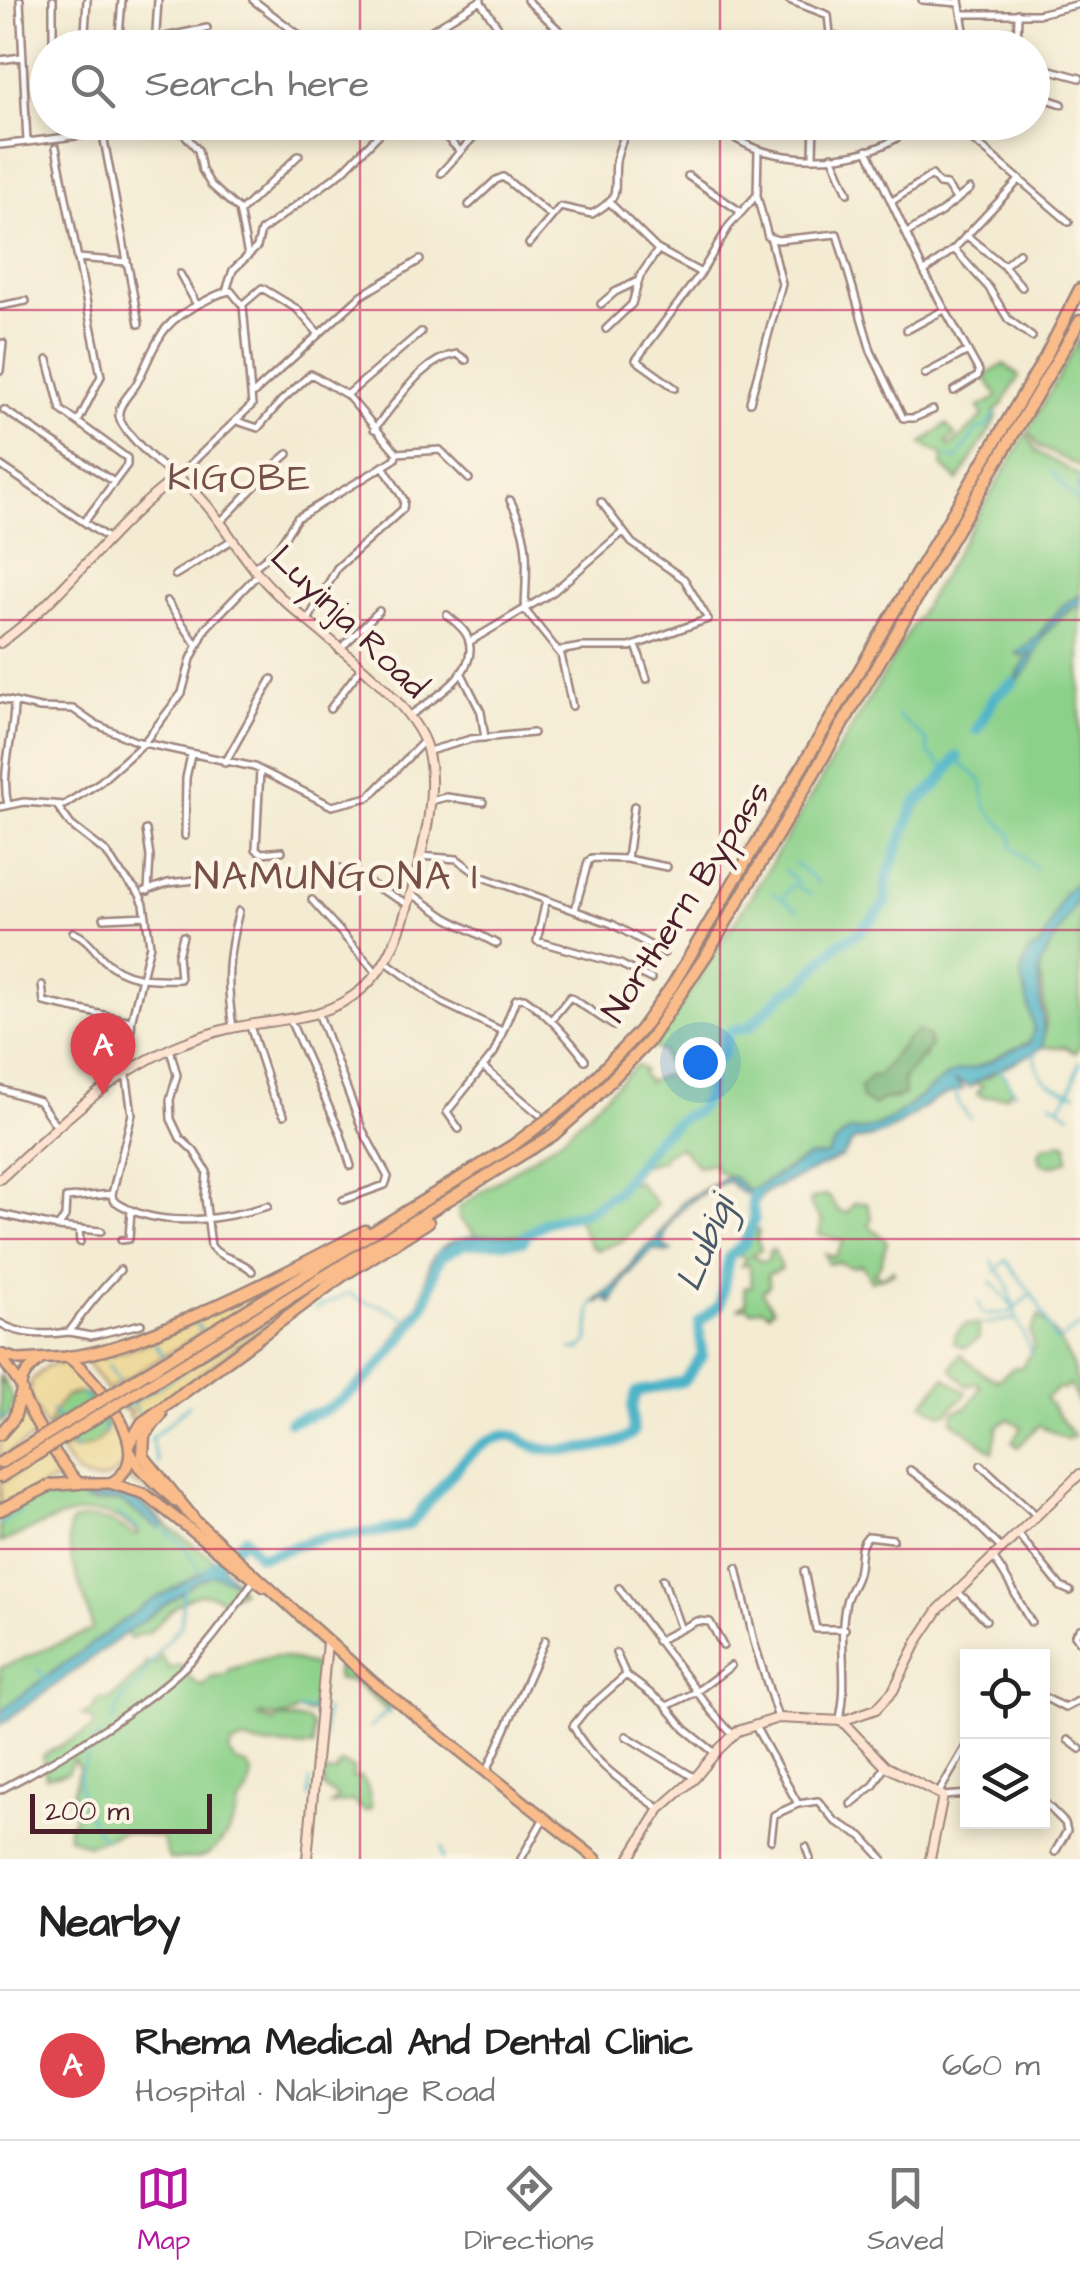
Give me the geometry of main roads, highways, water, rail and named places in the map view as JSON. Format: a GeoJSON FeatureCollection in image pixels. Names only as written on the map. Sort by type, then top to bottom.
{"type":"FeatureCollection","features":[{"type":"Feature","properties":{"kind":"highway","name":"Northern Bypass"},"geometry":{"type":"LineString","coordinates":[[0,1477],[39,1446],[482,1167],[561,1110],[608,1066],[658,1006],[1046,356],[1080,289]]}},
{"type":"Feature","properties":{"kind":"highway","name":"Northern Bypass"},"geometry":{"type":"LineString","coordinates":[[121,1395],[446,1203],[553,1135],[631,1061],[670,1013],[1080,321]]}},
{"type":"Feature","properties":{"kind":"highway"},"geometry":{"type":"LineString","coordinates":[[130,1448],[142,1423],[342,1276],[425,1224],[446,1203]]}},
{"type":"Feature","properties":{"kind":"highway"},"geometry":{"type":"LineString","coordinates":[[68,1357],[109,1350],[148,1336],[285,1275],[367,1230],[395,1221]]}},
{"type":"Feature","properties":{"kind":"highway"},"geometry":{"type":"LineString","coordinates":[[0,1434],[14,1418],[22,1389]]}},
{"type":"Feature","properties":{"kind":"highway"},"geometry":{"type":"LineString","coordinates":[[188,1390],[149,1428],[141,1448],[147,1464],[189,1520]]}},
{"type":"Feature","properties":{"kind":"highway","name":"Northern Bypass"},"geometry":{"type":"LineString","coordinates":[[0,1464],[39,1446]]}},
{"type":"Feature","properties":{"kind":"highway"},"geometry":{"type":"LineString","coordinates":[[0,1510],[51,1486],[78,1483]]}},
{"type":"Feature","properties":{"kind":"main road"},"geometry":{"type":"LineString","coordinates":[[0,1355],[20,1360],[68,1357],[97,1386],[154,1483],[206,1540],[275,1594]]}},
{"type":"Feature","properties":{"kind":"main road"},"geometry":{"type":"LineString","coordinates":[[0,1355],[66,1471],[78,1483],[110,1483],[145,1494],[189,1520],[327,1642],[584,1855],[596,1859]]}},
{"type":"Feature","properties":{"kind":"main road"},"geometry":{"type":"LineString","coordinates":[[22,1389],[25,1374],[39,1360]]}},
{"type":"Feature","properties":{"kind":"main road"},"geometry":{"type":"LineString","coordinates":[[110,1483],[126,1473],[130,1448]]}},
{"type":"Feature","properties":{"kind":"water"},"geometry":{"type":"Polygon","coordinates":[[[1080,595],[1080,604],[1068,610],[1044,634],[1030,666],[1002,694],[1003,687],[1015,678],[1032,651],[1023,656],[1017,652],[1031,643],[1063,605],[1080,595]]]}},
{"type":"Feature","properties":{"kind":"water"},"geometry":{"type":"Polygon","coordinates":[[[1080,879],[1071,911],[1039,971],[1043,1047],[970,1087],[954,1080],[963,1089],[933,1102],[885,1132],[854,1140],[842,1157],[764,1193],[753,1209],[752,1196],[740,1192],[729,1181],[708,1190],[686,1205],[669,1225],[664,1246],[672,1251],[653,1249],[626,1277],[612,1303],[608,1302],[610,1296],[596,1303],[655,1241],[682,1202],[727,1176],[735,1178],[745,1189],[753,1189],[808,1157],[827,1155],[849,1131],[864,1130],[891,1119],[949,1075],[986,1064],[1030,1043],[1034,1029],[1021,975],[1025,961],[1029,952],[1042,944],[1064,893],[1080,879]]]}},
{"type":"Feature","properties":{"kind":"water"},"geometry":{"type":"Polygon","coordinates":[[[487,1235],[526,1235],[488,1243],[464,1241],[442,1254],[421,1305],[382,1363],[421,1300],[433,1258],[445,1245],[487,1235]]]}},
{"type":"Feature","properties":{"kind":"water"},"geometry":{"type":"Polygon","coordinates":[[[119,1495],[139,1503],[164,1524],[160,1528],[154,1525],[120,1501],[85,1502],[85,1498],[119,1495]]]}},
{"type":"Feature","properties":{"kind":"water"},"geometry":{"type":"Polygon","coordinates":[[[215,1560],[237,1582],[214,1575],[199,1580],[0,1725],[0,1712],[16,1699],[146,1604],[209,1568],[215,1560]]]}},
{"type":"Feature","properties":{"kind":"waterway"},"geometry":{"type":"LineString","coordinates":[[948,456],[956,460],[978,429],[988,426],[996,413]]}},
{"type":"Feature","properties":{"kind":"waterway"},"geometry":{"type":"LineString","coordinates":[[1052,472],[1080,505]]}},
{"type":"Feature","properties":{"kind":"waterway"},"geometry":{"type":"LineString","coordinates":[[1080,482],[1080,500]]}},
{"type":"Feature","properties":{"kind":"waterway","name":"Lubigi"},"geometry":{"type":"LineString","coordinates":[[977,730],[995,696],[1013,683]]}},
{"type":"Feature","properties":{"kind":"waterway"},"geometry":{"type":"LineString","coordinates":[[897,715],[927,741],[928,753],[943,767]]}},
{"type":"Feature","properties":{"kind":"waterway"},"geometry":{"type":"LineString","coordinates":[[959,754],[962,765],[982,781],[986,808],[1012,835],[1012,847],[1036,869]]}},
{"type":"Feature","properties":{"kind":"waterway","name":"Lubigi"},"geometry":{"type":"LineString","coordinates":[[290,1422],[341,1400],[381,1364],[423,1307],[441,1256],[464,1244],[523,1241],[546,1222],[585,1212],[616,1192],[658,1137],[696,1112],[706,1099],[713,1064],[724,1052],[727,1035],[749,1027],[786,992],[799,986],[838,944],[858,933],[877,914],[886,902],[885,883],[915,804],[936,786],[957,757]]}},
{"type":"Feature","properties":{"kind":"waterway"},"geometry":{"type":"LineString","coordinates":[[795,864],[819,883]]}},
{"type":"Feature","properties":{"kind":"waterway"},"geometry":{"type":"LineString","coordinates":[[784,870],[799,883]]}},
{"type":"Feature","properties":{"kind":"waterway"},"geometry":{"type":"LineString","coordinates":[[782,899],[793,884],[811,895]]}},
{"type":"Feature","properties":{"kind":"waterway"},"geometry":{"type":"LineString","coordinates":[[773,893],[798,910]]}},
{"type":"Feature","properties":{"kind":"waterway"},"geometry":{"type":"LineString","coordinates":[[1035,1051],[1041,1075],[1058,1088],[1076,1094]]}},
{"type":"Feature","properties":{"kind":"waterway"},"geometry":{"type":"LineString","coordinates":[[1051,1102],[1059,1107],[1070,1092],[1080,1061]]}},
{"type":"Feature","properties":{"kind":"waterway"},"geometry":{"type":"LineString","coordinates":[[999,1068],[1015,1092]]}},
{"type":"Feature","properties":{"kind":"waterway"},"geometry":{"type":"LineString","coordinates":[[955,1089],[959,1105],[970,1118]]}},
{"type":"Feature","properties":{"kind":"waterway"},"geometry":{"type":"LineString","coordinates":[[1059,1107],[1070,1115]]}},
{"type":"Feature","properties":{"kind":"waterway","name":"Lubigi"},"geometry":{"type":"LineString","coordinates":[[209,1571],[245,1538],[262,1556],[322,1538],[408,1525],[460,1465],[481,1446],[503,1436],[513,1436],[538,1448],[559,1450],[603,1446],[626,1438],[633,1432],[632,1407],[637,1392],[684,1381],[702,1356],[699,1322],[720,1305],[729,1257],[744,1244],[754,1220],[752,1202],[756,1194]]}},
{"type":"Feature","properties":{"kind":"waterway"},"geometry":{"type":"LineString","coordinates":[[995,1273],[1006,1260],[1036,1300],[1056,1342],[1080,1326]]}},
{"type":"Feature","properties":{"kind":"waterway"},"geometry":{"type":"LineString","coordinates":[[992,1261],[1007,1283],[1032,1354]]}},
{"type":"Feature","properties":{"kind":"waterway"},"geometry":{"type":"LineString","coordinates":[[991,1281],[1015,1309]]}},
{"type":"Feature","properties":{"kind":"waterway"},"geometry":{"type":"LineString","coordinates":[[124,1408],[322,1284]]}},
{"type":"Feature","properties":{"kind":"waterway"},"geometry":{"type":"LineString","coordinates":[[315,1309],[349,1293],[412,1322]]}},
{"type":"Feature","properties":{"kind":"waterway"},"geometry":{"type":"LineString","coordinates":[[978,1302],[983,1314],[1009,1313],[1031,1294]]}},
{"type":"Feature","properties":{"kind":"waterway"},"geometry":{"type":"LineString","coordinates":[[571,1349],[579,1350],[588,1341],[595,1301]]}},
{"type":"Feature","properties":{"kind":"waterway"},"geometry":{"type":"LineString","coordinates":[[983,1324],[1016,1319]]}},
{"type":"Feature","properties":{"kind":"waterway"},"geometry":{"type":"LineString","coordinates":[[196,1323],[202,1332]]}},
{"type":"Feature","properties":{"kind":"waterway"},"geometry":{"type":"LineString","coordinates":[[155,1344],[163,1355]]}},
{"type":"Feature","properties":{"kind":"waterway"},"geometry":{"type":"LineString","coordinates":[[108,1365],[120,1383]]}},
{"type":"Feature","properties":{"kind":"waterway"},"geometry":{"type":"LineString","coordinates":[[81,1392],[88,1401]]}},
{"type":"Feature","properties":{"kind":"waterway"},"geometry":{"type":"LineString","coordinates":[[133,1404],[140,1417]]}},
{"type":"Feature","properties":{"kind":"waterway"},"geometry":{"type":"LineString","coordinates":[[158,1463],[151,1439],[189,1405]]}},
{"type":"Feature","properties":{"kind":"waterway"},"geometry":{"type":"LineString","coordinates":[[51,1410],[58,1420]]}},
{"type":"Feature","properties":{"kind":"waterway"},"geometry":{"type":"LineString","coordinates":[[0,1417],[7,1416]]}},
{"type":"Feature","properties":{"kind":"waterway"},"geometry":{"type":"LineString","coordinates":[[101,1421],[106,1434]]}},
{"type":"Feature","properties":{"kind":"waterway"},"geometry":{"type":"LineString","coordinates":[[70,1440],[76,1451]]}},
{"type":"Feature","properties":{"kind":"waterway"},"geometry":{"type":"LineString","coordinates":[[50,1499],[72,1495],[85,1498]]}},
{"type":"Feature","properties":{"kind":"waterway"},"geometry":{"type":"LineString","coordinates":[[0,1524],[20,1512]]}},
{"type":"Feature","properties":{"kind":"waterway"},"geometry":{"type":"LineString","coordinates":[[117,1514],[139,1529]]}},
{"type":"Feature","properties":{"kind":"waterway"},"geometry":{"type":"LineString","coordinates":[[158,1524],[186,1548],[200,1573]]}},
{"type":"Feature","properties":{"kind":"waterway"},"geometry":{"type":"LineString","coordinates":[[112,1722],[122,1699],[138,1684],[181,1625],[183,1596],[188,1585]]}},
{"type":"Feature","properties":{"kind":"waterway"},"geometry":{"type":"LineString","coordinates":[[298,1625],[320,1648],[319,1693]]}},
{"type":"Feature","properties":{"kind":"waterway"},"geometry":{"type":"LineString","coordinates":[[335,1660],[387,1702],[388,1711],[370,1728]]}},
{"type":"Feature","properties":{"kind":"waterway"},"geometry":{"type":"LineString","coordinates":[[37,1669],[46,1679]]}},
{"type":"Feature","properties":{"kind":"waterway"},"geometry":{"type":"LineString","coordinates":[[298,1710],[310,1710],[319,1701]]}},
{"type":"Feature","properties":{"kind":"waterway"},"geometry":{"type":"LineString","coordinates":[[318,1790],[326,1709]]}},
{"type":"Feature","properties":{"kind":"waterway"},"geometry":{"type":"LineString","coordinates":[[100,1734],[79,1781],[89,1818],[106,1840]]}},
{"type":"Feature","properties":{"kind":"waterway"},"geometry":{"type":"LineString","coordinates":[[309,1798],[310,1781]]}},
{"type":"Feature","properties":{"kind":"waterway"},"geometry":{"type":"LineString","coordinates":[[442,1847],[443,1859]]}},
{"type":"Feature","properties":{"kind":"place","name":"Rhema Medical And Dental Clinic"},"geometry":{"type":"Point","coordinates":[103,1095]}},
{"type":"Feature","properties":{"kind":"district","name":"KIGOBE"},"geometry":{"type":"Point","coordinates":[240,477]}},
{"type":"Feature","properties":{"kind":"district","name":"NAMUNGONA I"},"geometry":{"type":"Point","coordinates":[337,875]}}]}
